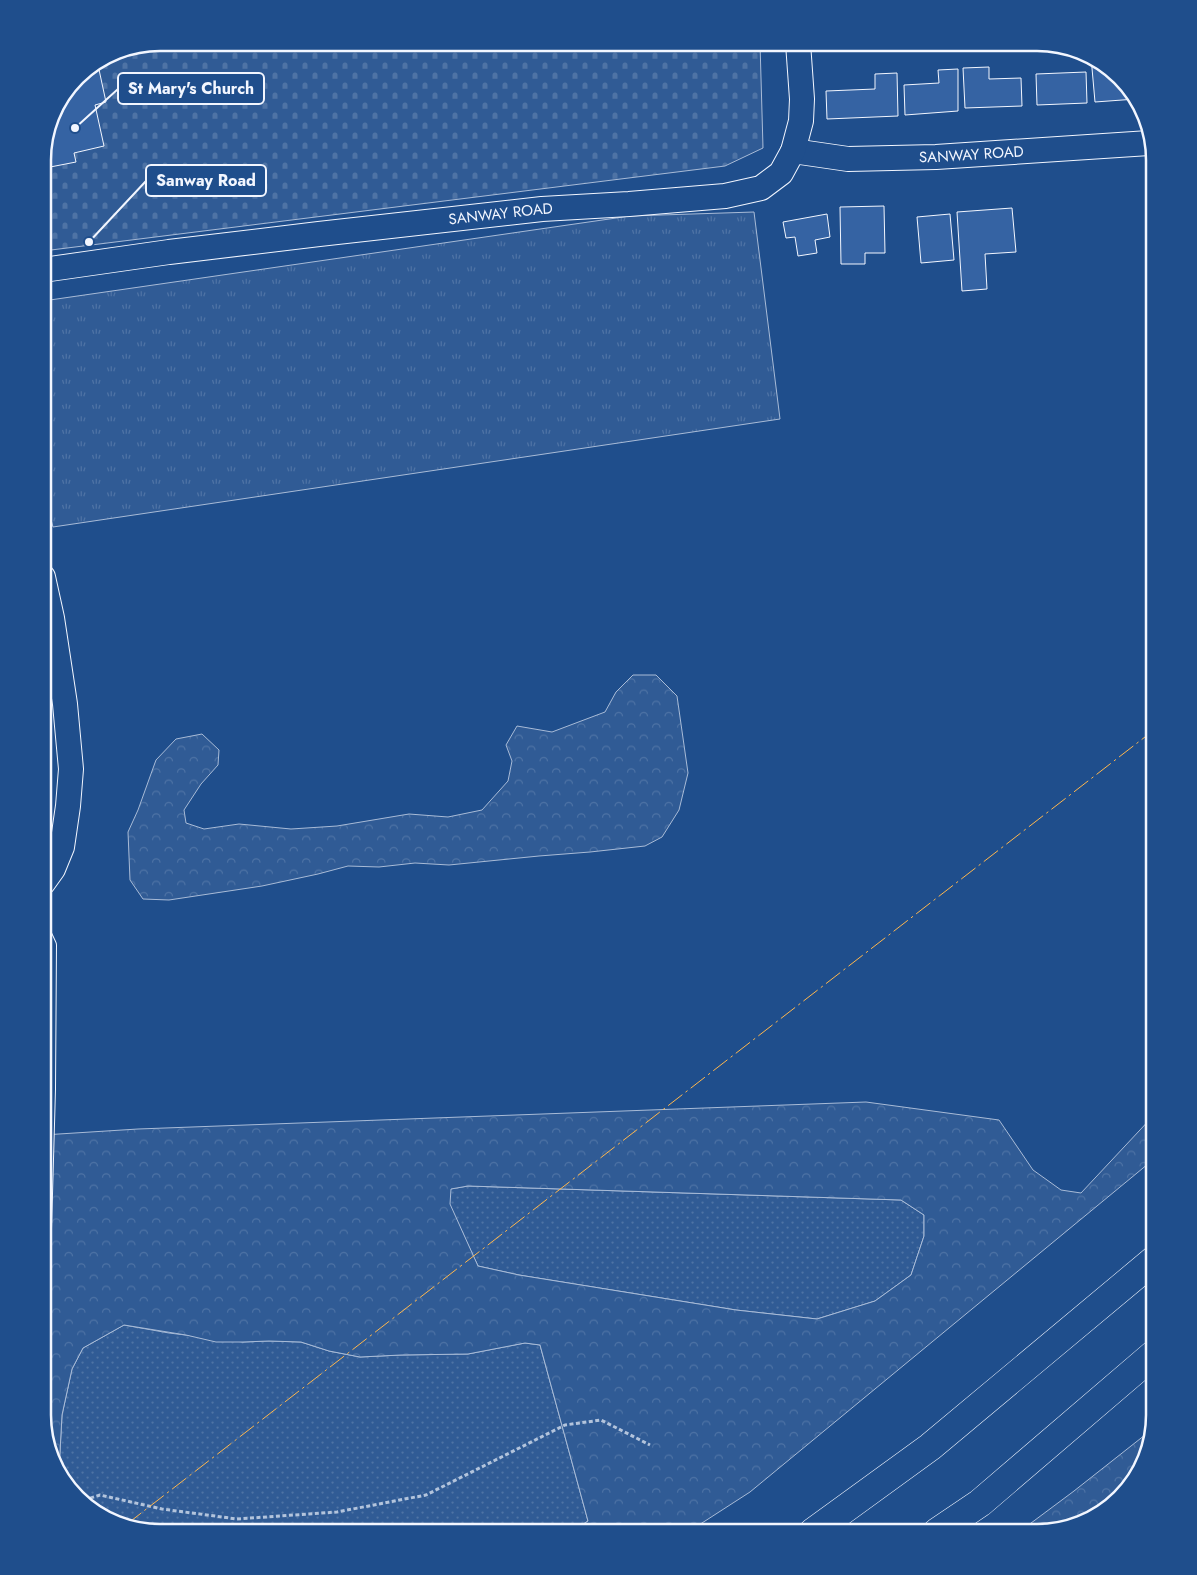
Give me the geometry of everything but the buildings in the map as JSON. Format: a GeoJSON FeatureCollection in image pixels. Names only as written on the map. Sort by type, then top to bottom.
{"type":"FeatureCollection","features":[{"type":"Feature","properties":{"kind":"highway"},"geometry":{"type":"LineString","coordinates":[[824,1524],[930,1447],[1146,1267]]}},
{"type":"Feature","properties":{"kind":"highway"},"geometry":{"type":"LineString","coordinates":[[949,1524],[980,1503],[1146,1361]]}},
{"type":"Feature","properties":{"kind":"street","name":"SANWAY ROAD"},"geometry":{"type":"LineString","coordinates":[[51,269],[170,252],[532,210],[725,196],[761,188],[781,173],[793,151],[801,121],[802,99],[799,51]]}},
{"type":"Feature","properties":{"kind":"street","name":"SANWAY ROAD"},"geometry":{"type":"LineString","coordinates":[[793,151],[848,159],[936,157],[1144,143]]}},
{"type":"Feature","properties":{"kind":"street"},"geometry":{"type":"LineString","coordinates":[[51,613],[65,704],[71,769],[62,847],[51,872]]}},
{"type":"Feature","properties":{"kind":"path"},"geometry":{"type":"LineString","coordinates":[[90,1498],[100,1495],[162,1509],[237,1519],[337,1512],[426,1496],[565,1425],[601,1420],[650,1445]]}},
{"type":"Feature","properties":{"kind":"green space"},"geometry":{"type":"Polygon","coordinates":[[[154,51],[760,51],[763,148],[725,166],[51,250],[51,154],[55,132],[63,112],[83,83],[100,70],[132,55],[154,51]]]}},
{"type":"Feature","properties":{"kind":"green space"},"geometry":{"type":"Polygon","coordinates":[[[754,212],[780,419],[53,527],[51,520],[51,300],[630,216],[754,212]]]}},
{"type":"Feature","properties":{"kind":"green space"},"geometry":{"type":"Polygon","coordinates":[[[633,675],[656,675],[677,696],[688,773],[679,810],[662,837],[645,846],[449,865],[415,863],[379,867],[348,866],[262,886],[169,900],[143,899],[130,880],[128,832],[156,760],[176,739],[202,734],[219,750],[218,765],[201,784],[184,810],[186,823],[204,829],[239,824],[291,829],[337,826],[409,814],[448,817],[482,810],[508,781],[512,761],[506,745],[517,726],[552,732],[605,712],[616,692],[633,675]]]}},
{"type":"Feature","properties":{"kind":"green space"},"geometry":{"type":"Polygon","coordinates":[[[866,1102],[999,1120],[1033,1170],[1061,1190],[1081,1193],[1146,1124],[1146,1166],[750,1492],[700,1524],[583,1524],[588,1521],[540,1345],[525,1343],[468,1354],[360,1357],[329,1351],[301,1342],[216,1342],[124,1325],[83,1348],[72,1369],[62,1415],[60,1456],[53,1436],[51,1421],[51,1134],[138,1129],[866,1102]],[[468,1186],[451,1189],[450,1204],[478,1266],[519,1275],[736,1310],[817,1319],[875,1301],[911,1275],[924,1236],[924,1215],[901,1200],[468,1186]]]}},
{"type":"Feature","properties":{"kind":"green space"},"geometry":{"type":"Polygon","coordinates":[[[468,1186],[901,1200],[924,1215],[924,1236],[911,1275],[875,1301],[817,1319],[736,1310],[519,1275],[478,1266],[449,1204],[450,1189],[468,1186]]]}},
{"type":"Feature","properties":{"kind":"green space"},"geometry":{"type":"Polygon","coordinates":[[[124,1325],[169,1333],[243,1342],[301,1342],[329,1351],[360,1357],[468,1354],[525,1343],[540,1345],[588,1521],[583,1524],[161,1524],[132,1520],[112,1512],[89,1497],[70,1475],[60,1456],[62,1415],[72,1369],[83,1348],[124,1325]]]}},
{"type":"Feature","properties":{"kind":"green space"},"geometry":{"type":"Polygon","coordinates":[[[1143,1436],[1131,1469],[1108,1497],[1085,1512],[1065,1520],[1030,1524],[1143,1436]]]}},
{"type":"Feature","properties":{"kind":"power"},"geometry":{"type":"LineString","coordinates":[[132,1520],[1146,736]]}},
{"type":"Feature","properties":{"kind":"place","name":"St Mary's Church"},"geometry":{"type":"Point","coordinates":[75,128]}},
{"type":"Feature","properties":{"kind":"place","name":"Sanway Road"},"geometry":{"type":"Point","coordinates":[89,242]}}]}
